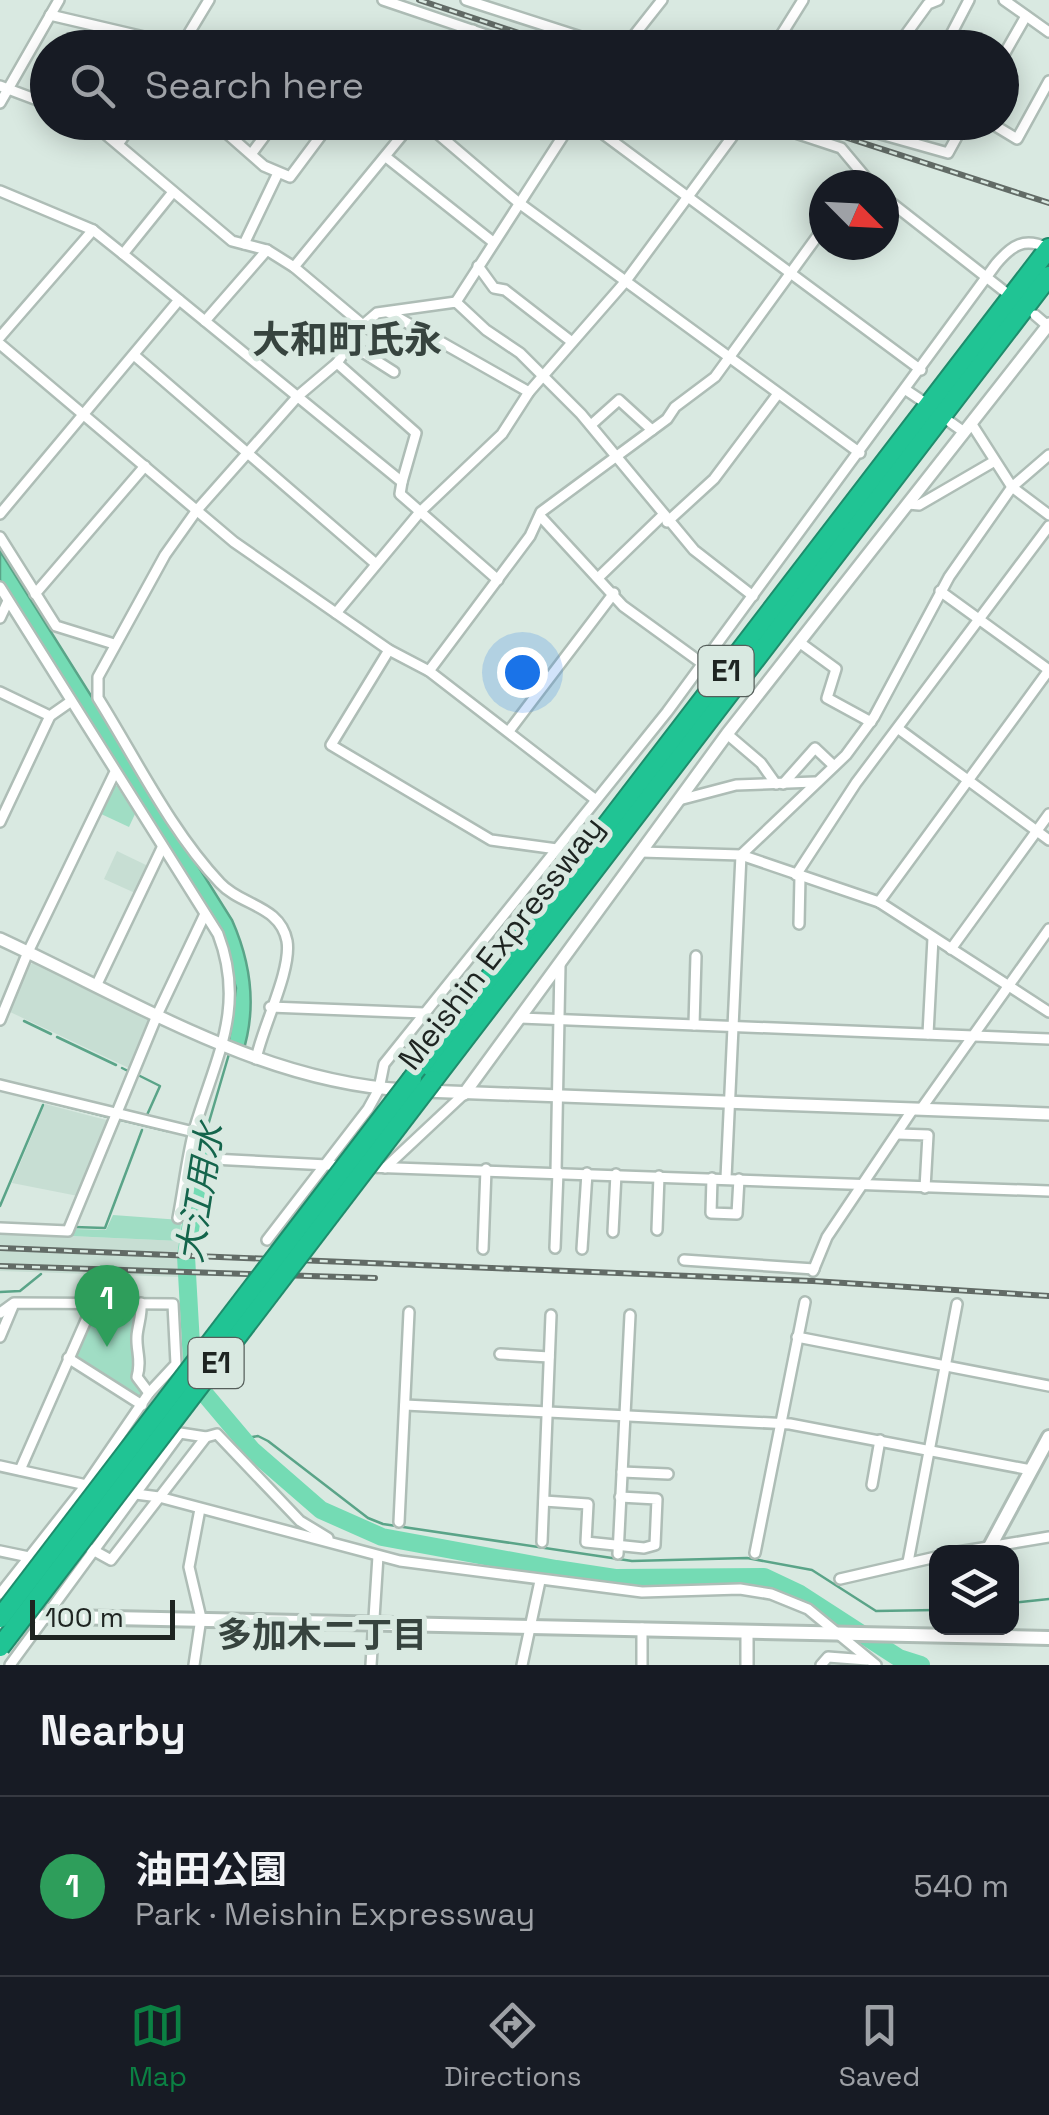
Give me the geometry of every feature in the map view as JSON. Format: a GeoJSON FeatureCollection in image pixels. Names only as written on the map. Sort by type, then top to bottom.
{"type":"FeatureCollection","features":[{"type":"Feature","properties":{"kind":"highway","name":"Meishin Expressway"},"geometry":{"type":"LineString","coordinates":[[0,1617],[1047,258]]}},
{"type":"Feature","properties":{"kind":"highway","name":"Meishin Expressway"},"geometry":{"type":"LineString","coordinates":[[0,1647],[434,1080],[1047,258]]}},
{"type":"Feature","properties":{"kind":"main road"},"geometry":{"type":"LineString","coordinates":[[991,1545],[1049,1437]]}},
{"type":"Feature","properties":{"kind":"main road"},"geometry":{"type":"LineString","coordinates":[[0,1617],[201,1618],[747,1633],[929,1633]]}},
{"type":"Feature","properties":{"kind":"main road"},"geometry":{"type":"LineString","coordinates":[[997,1635],[1049,1638]]}},
{"type":"Feature","properties":{"kind":"street"},"geometry":{"type":"LineString","coordinates":[[40,30],[59,0]]}},
{"type":"Feature","properties":{"kind":"street"},"geometry":{"type":"LineString","coordinates":[[194,30],[209,0]]}},
{"type":"Feature","properties":{"kind":"street"},"geometry":{"type":"LineString","coordinates":[[383,0],[474,30]]}},
{"type":"Feature","properties":{"kind":"street"},"geometry":{"type":"LineString","coordinates":[[638,30],[662,0]]}},
{"type":"Feature","properties":{"kind":"street"},"geometry":{"type":"LineString","coordinates":[[784,30],[803,0]]}},
{"type":"Feature","properties":{"kind":"street"},"geometry":{"type":"LineString","coordinates":[[909,30],[928,4],[938,0]]}},
{"type":"Feature","properties":{"kind":"street"},"geometry":{"type":"LineString","coordinates":[[954,30],[970,0]]}},
{"type":"Feature","properties":{"kind":"street"},"geometry":{"type":"LineString","coordinates":[[1004,0],[1049,32]]}},
{"type":"Feature","properties":{"kind":"street"},"geometry":{"type":"LineString","coordinates":[[473,1],[561,30]]}},
{"type":"Feature","properties":{"kind":"street"},"geometry":{"type":"LineString","coordinates":[[50,15],[113,30]]}},
{"type":"Feature","properties":{"kind":"street"},"geometry":{"type":"LineString","coordinates":[[1018,30],[1026,16]]}},
{"type":"Feature","properties":{"kind":"street"},"geometry":{"type":"LineString","coordinates":[[0,102],[4,87],[30,46]]}},
{"type":"Feature","properties":{"kind":"street"},"geometry":{"type":"LineString","coordinates":[[1019,138],[1044,101],[1049,81]]}},
{"type":"Feature","properties":{"kind":"street"},"geometry":{"type":"LineString","coordinates":[[4,87],[30,97]]}},
{"type":"Feature","properties":{"kind":"street"},"geometry":{"type":"LineString","coordinates":[[115,140],[197,216],[232,241],[267,250],[294,267],[364,325],[404,351]]}},
{"type":"Feature","properties":{"kind":"street"},"geometry":{"type":"LineString","coordinates":[[236,140],[277,175],[290,177],[318,140]]}},
{"type":"Feature","properties":{"kind":"street"},"geometry":{"type":"LineString","coordinates":[[252,153],[262,140]]}},
{"type":"Feature","properties":{"kind":"street"},"geometry":{"type":"LineString","coordinates":[[294,267],[356,187],[399,140]]}},
{"type":"Feature","properties":{"kind":"street"},"geometry":{"type":"LineString","coordinates":[[445,140],[519,203],[860,454]]}},
{"type":"Feature","properties":{"kind":"street"},"geometry":{"type":"LineString","coordinates":[[456,302],[560,140]]}},
{"type":"Feature","properties":{"kind":"street"},"geometry":{"type":"LineString","coordinates":[[612,140],[921,370]]}},
{"type":"Feature","properties":{"kind":"street"},"geometry":{"type":"LineString","coordinates":[[336,612],[420,512],[502,434],[529,392],[624,282],[730,140]]}},
{"type":"Feature","properties":{"kind":"street"},"geometry":{"type":"LineString","coordinates":[[817,140],[841,148],[859,170]]}},
{"type":"Feature","properties":{"kind":"street"},"geometry":{"type":"LineString","coordinates":[[907,140],[948,153],[955,140]]}},
{"type":"Feature","properties":{"kind":"street"},"geometry":{"type":"LineString","coordinates":[[386,157],[493,242]]}},
{"type":"Feature","properties":{"kind":"street"},"geometry":{"type":"LineString","coordinates":[[244,244],[277,175]]}},
{"type":"Feature","properties":{"kind":"street"},"geometry":{"type":"LineString","coordinates":[[0,191],[93,230],[402,482]]}},
{"type":"Feature","properties":{"kind":"street"},"geometry":{"type":"LineString","coordinates":[[123,254],[173,192]]}},
{"type":"Feature","properties":{"kind":"street"},"geometry":{"type":"LineString","coordinates":[[899,208],[986,281],[1004,291]]}},
{"type":"Feature","properties":{"kind":"street"},"geometry":{"type":"LineString","coordinates":[[93,230],[0,340],[197,510],[390,650],[429,671],[596,800]]}},
{"type":"Feature","properties":{"kind":"street"},"geometry":{"type":"LineString","coordinates":[[267,1240],[379,1089],[384,1064],[703,664],[986,281],[1016,244],[1027,242],[1047,258]]}},
{"type":"Feature","properties":{"kind":"street"},"geometry":{"type":"LineString","coordinates":[[429,671],[498,580],[541,512],[652,430],[715,377],[809,246]]}},
{"type":"Feature","properties":{"kind":"street"},"geometry":{"type":"LineString","coordinates":[[206,321],[267,250]]}},
{"type":"Feature","properties":{"kind":"street"},"geometry":{"type":"LineString","coordinates":[[478,266],[494,288],[505,290],[572,342]]}},
{"type":"Feature","properties":{"kind":"street"},"geometry":{"type":"LineString","coordinates":[[0,514],[180,300]]}},
{"type":"Feature","properties":{"kind":"street"},"geometry":{"type":"LineString","coordinates":[[250,1056],[286,958],[283,932],[267,911],[222,885],[98,698],[98,677],[114,644],[197,510],[298,396],[337,363],[364,325],[386,311],[456,302],[542,376],[591,425],[694,550],[753,596]]}},
{"type":"Feature","properties":{"kind":"street"},"geometry":{"type":"LineString","coordinates":[[386,311],[529,392]]}},
{"type":"Feature","properties":{"kind":"street"},"geometry":{"type":"LineString","coordinates":[[385,1168],[464,1094],[641,852],[678,794],[727,734],[761,679],[799,642],[1048,325],[1034,315]]}},
{"type":"Feature","properties":{"kind":"street"},"geometry":{"type":"LineString","coordinates":[[350,344],[394,372]]}},
{"type":"Feature","properties":{"kind":"street"},"geometry":{"type":"LineString","coordinates":[[134,355],[376,564]]}},
{"type":"Feature","properties":{"kind":"street"},"geometry":{"type":"LineString","coordinates":[[337,363],[416,433],[400,494],[498,580]]}},
{"type":"Feature","properties":{"kind":"street"},"geometry":{"type":"LineString","coordinates":[[906,390],[920,400]]}},
{"type":"Feature","properties":{"kind":"street"},"geometry":{"type":"LineString","coordinates":[[598,577],[714,480],[777,395]]}},
{"type":"Feature","properties":{"kind":"street"},"geometry":{"type":"LineString","coordinates":[[591,425],[619,400],[652,430]]}},
{"type":"Feature","properties":{"kind":"street"},"geometry":{"type":"LineString","coordinates":[[950,422],[967,427],[1012,487],[1049,516]]}},
{"type":"Feature","properties":{"kind":"street"},"geometry":{"type":"LineString","coordinates":[[726,1178],[741,855],[834,766],[871,722],[940,590],[1012,487],[1049,455]]}},
{"type":"Feature","properties":{"kind":"street"},"geometry":{"type":"LineString","coordinates":[[908,504],[919,505],[993,462]]}},
{"type":"Feature","properties":{"kind":"street"},"geometry":{"type":"LineString","coordinates":[[34,594],[145,466]]}},
{"type":"Feature","properties":{"kind":"street"},"geometry":{"type":"LineString","coordinates":[[541,516],[623,606],[703,664]]}},
{"type":"Feature","properties":{"kind":"street"},"geometry":{"type":"LineString","coordinates":[[799,924],[798,875],[856,783],[900,730],[1049,526]]}},
{"type":"Feature","properties":{"kind":"street"},"geometry":{"type":"LineString","coordinates":[[801,533],[813,542]]}},
{"type":"Feature","properties":{"kind":"street"},"geometry":{"type":"LineString","coordinates":[[0,537],[56,626],[114,644]]}},
{"type":"Feature","properties":{"kind":"street"},"geometry":{"type":"LineString","coordinates":[[842,565],[853,574]]}},
{"type":"Feature","properties":{"kind":"street"},"geometry":{"type":"LineString","coordinates":[[0,588],[205,914],[230,966],[231,1009],[224,1044],[194,1132],[178,1218]]}},
{"type":"Feature","properties":{"kind":"street"},"geometry":{"type":"LineString","coordinates":[[879,902],[1049,670],[940,590]]}},
{"type":"Feature","properties":{"kind":"street"},"geometry":{"type":"LineString","coordinates":[[509,731],[614,593]]}},
{"type":"Feature","properties":{"kind":"street"},"geometry":{"type":"LineString","coordinates":[[0,618],[8,601]]}},
{"type":"Feature","properties":{"kind":"street"},"geometry":{"type":"LineString","coordinates":[[799,642],[836,669],[827,698],[871,722]]}},
{"type":"Feature","properties":{"kind":"street"},"geometry":{"type":"LineString","coordinates":[[716,646],[727,654]]}},
{"type":"Feature","properties":{"kind":"street"},"geometry":{"type":"LineString","coordinates":[[390,650],[331,745],[491,840],[558,848]]}},
{"type":"Feature","properties":{"kind":"street"},"geometry":{"type":"LineString","coordinates":[[0,692],[50,716]]}},
{"type":"Feature","properties":{"kind":"street"},"geometry":{"type":"LineString","coordinates":[[0,822],[50,716],[70,702]]}},
{"type":"Feature","properties":{"kind":"street"},"geometry":{"type":"LineString","coordinates":[[900,730],[1049,840]]}},
{"type":"Feature","properties":{"kind":"street"},"geometry":{"type":"LineString","coordinates":[[727,734],[780,784]]}},
{"type":"Feature","properties":{"kind":"street"},"geometry":{"type":"LineString","coordinates":[[780,784],[814,748],[834,766]]}},
{"type":"Feature","properties":{"kind":"street"},"geometry":{"type":"LineString","coordinates":[[632,756],[644,764]]}},
{"type":"Feature","properties":{"kind":"street"},"geometry":{"type":"LineString","coordinates":[[0,1020],[28,952],[114,774]]}},
{"type":"Feature","properties":{"kind":"street"},"geometry":{"type":"LineString","coordinates":[[678,794],[815,782]]}},
{"type":"Feature","properties":{"kind":"street"},"geometry":{"type":"LineString","coordinates":[[950,949],[1049,814]]}},
{"type":"Feature","properties":{"kind":"street"},"geometry":{"type":"LineString","coordinates":[[97,984],[162,848]]}},
{"type":"Feature","properties":{"kind":"street"},"geometry":{"type":"LineString","coordinates":[[641,852],[741,855],[879,902],[1049,1012]]}},
{"type":"Feature","properties":{"kind":"street"},"geometry":{"type":"LineString","coordinates":[[0,1228],[68,1232],[158,1013],[205,914]]}},
{"type":"Feature","properties":{"kind":"street"},"geometry":{"type":"LineString","coordinates":[[684,1260],[813,1270],[827,1236],[1049,929]]}},
{"type":"Feature","properties":{"kind":"street"},"geometry":{"type":"LineString","coordinates":[[0,938],[250,1056],[322,1082],[464,1094],[1049,1114]]}},
{"type":"Feature","properties":{"kind":"street"},"geometry":{"type":"LineString","coordinates":[[928,1034],[934,938]]}},
{"type":"Feature","properties":{"kind":"street"},"geometry":{"type":"LineString","coordinates":[[694,1025],[696,956]]}},
{"type":"Feature","properties":{"kind":"street"},"geometry":{"type":"LineString","coordinates":[[555,1248],[560,965]]}},
{"type":"Feature","properties":{"kind":"street"},"geometry":{"type":"LineString","coordinates":[[270,1007],[424,1013]]}},
{"type":"Feature","properties":{"kind":"street"},"geometry":{"type":"LineString","coordinates":[[520,1018],[1049,1038]]}},
{"type":"Feature","properties":{"kind":"street"},"geometry":{"type":"LineString","coordinates":[[0,1084],[194,1132]]}},
{"type":"Feature","properties":{"kind":"street"},"geometry":{"type":"LineString","coordinates":[[898,1134],[928,1134],[926,1188]]}},
{"type":"Feature","properties":{"kind":"street"},"geometry":{"type":"LineString","coordinates":[[212,1159],[1049,1191]]}},
{"type":"Feature","properties":{"kind":"street"},"geometry":{"type":"LineString","coordinates":[[483,1248],[486,1169]]}},
{"type":"Feature","properties":{"kind":"street"},"geometry":{"type":"LineString","coordinates":[[582,1248],[586,1173]]}},
{"type":"Feature","properties":{"kind":"street"},"geometry":{"type":"LineString","coordinates":[[612,1232],[616,1174]]}},
{"type":"Feature","properties":{"kind":"street"},"geometry":{"type":"LineString","coordinates":[[657,1230],[659,1176]]}},
{"type":"Feature","properties":{"kind":"street"},"geometry":{"type":"LineString","coordinates":[[712,1178],[711,1214],[737,1214],[738,1179]]}},
{"type":"Feature","properties":{"kind":"street"},"geometry":{"type":"LineString","coordinates":[[20,1470],[94,1302]]}},
{"type":"Feature","properties":{"kind":"street"},"geometry":{"type":"LineString","coordinates":[[755,1553],[805,1302]]}},
{"type":"Feature","properties":{"kind":"street"},"geometry":{"type":"LineString","coordinates":[[0,1337],[14,1303]]}},
{"type":"Feature","properties":{"kind":"street"},"geometry":{"type":"LineString","coordinates":[[0,1313],[14,1303],[174,1304],[176,1364],[150,1393],[86,1485],[0,1594]]}},
{"type":"Feature","properties":{"kind":"street"},"geometry":{"type":"LineString","coordinates":[[141,1303],[142,1324],[137,1335],[142,1359],[137,1377],[150,1393]]}},
{"type":"Feature","properties":{"kind":"street"},"geometry":{"type":"LineString","coordinates":[[908,1562],[957,1304]]}},
{"type":"Feature","properties":{"kind":"street"},"geometry":{"type":"LineString","coordinates":[[399,1522],[409,1312]]}},
{"type":"Feature","properties":{"kind":"street"},"geometry":{"type":"LineString","coordinates":[[542,1542],[551,1315]]}},
{"type":"Feature","properties":{"kind":"street"},"geometry":{"type":"LineString","coordinates":[[618,1550],[630,1315]]}},
{"type":"Feature","properties":{"kind":"street"},"geometry":{"type":"LineString","coordinates":[[797,1337],[1049,1386]]}},
{"type":"Feature","properties":{"kind":"street"},"geometry":{"type":"LineString","coordinates":[[500,1354],[549,1358]]}},
{"type":"Feature","properties":{"kind":"street"},"geometry":{"type":"LineString","coordinates":[[68,1358],[142,1405]]}},
{"type":"Feature","properties":{"kind":"street"},"geometry":{"type":"LineString","coordinates":[[405,1405],[780,1423],[1031,1470]]}},
{"type":"Feature","properties":{"kind":"street"},"geometry":{"type":"LineString","coordinates":[[10,1665],[49,1616],[92,1548],[180,1433],[206,1437],[216,1434],[300,1521],[335,1542]]}},
{"type":"Feature","properties":{"kind":"street"},"geometry":{"type":"LineString","coordinates":[[92,1548],[111,1560],[206,1437]]}},
{"type":"Feature","properties":{"kind":"street"},"geometry":{"type":"LineString","coordinates":[[872,1485],[880,1440]]}},
{"type":"Feature","properties":{"kind":"street"},"geometry":{"type":"LineString","coordinates":[[0,1466],[134,1496],[158,1497],[378,1556],[642,1592],[713,1589],[771,1594],[808,1609],[873,1663]]}},
{"type":"Feature","properties":{"kind":"street"},"geometry":{"type":"LineString","coordinates":[[622,1472],[668,1474]]}},
{"type":"Feature","properties":{"kind":"street"},"geometry":{"type":"LineString","coordinates":[[544,1501],[588,1504],[586,1542],[618,1550],[654,1545],[657,1499],[620,1497]]}},
{"type":"Feature","properties":{"kind":"street"},"geometry":{"type":"LineString","coordinates":[[194,1665],[201,1618],[189,1567],[200,1508]]}},
{"type":"Feature","properties":{"kind":"street"},"geometry":{"type":"LineString","coordinates":[[1009,1545],[1049,1537]]}},
{"type":"Feature","properties":{"kind":"street"},"geometry":{"type":"LineString","coordinates":[[0,1551],[29,1556]]}},
{"type":"Feature","properties":{"kind":"street"},"geometry":{"type":"LineString","coordinates":[[372,1665],[371,1623],[378,1556]]}},
{"type":"Feature","properties":{"kind":"street"},"geometry":{"type":"LineString","coordinates":[[840,1579],[929,1558]]}},
{"type":"Feature","properties":{"kind":"street"},"geometry":{"type":"LineString","coordinates":[[522,1665],[540,1581]]}},
{"type":"Feature","properties":{"kind":"street"},"geometry":{"type":"LineString","coordinates":[[642,1628],[642,1665]]}},
{"type":"Feature","properties":{"kind":"street"},"geometry":{"type":"LineString","coordinates":[[747,1633],[747,1665]]}},
{"type":"Feature","properties":{"kind":"street"},"geometry":{"type":"LineString","coordinates":[[821,1665],[828,1657],[873,1663]]}},
{"type":"Feature","properties":{"kind":"shaded area"},"geometry":{"type":"Polygon","coordinates":[[[0,551],[232,920],[244,953],[250,987],[242,1055],[228,1049],[236,988],[219,928],[0,580],[0,551]]]}},
{"type":"Feature","properties":{"kind":"shaded area"},"geometry":{"type":"Polygon","coordinates":[[[112,786],[117,786],[135,814],[129,827],[99,813],[112,786]]]}},
{"type":"Feature","properties":{"kind":"shaded area"},"geometry":{"type":"Polygon","coordinates":[[[117,851],[148,866],[135,893],[104,879],[117,851]]]}},
{"type":"Feature","properties":{"kind":"shaded area"},"geometry":{"type":"Polygon","coordinates":[[[33,963],[147,1017],[150,1024],[131,1069],[8,1011],[28,965],[33,963]]]}},
{"type":"Feature","properties":{"kind":"shaded area"},"geometry":{"type":"Polygon","coordinates":[[[45,1104],[110,1121],[78,1196],[12,1183],[45,1104]]]}},
{"type":"Feature","properties":{"kind":"shaded area"},"geometry":{"type":"Polygon","coordinates":[[[113,1215],[181,1220],[180,1241],[70,1236],[74,1229],[106,1230],[113,1215]]]}},
{"type":"Feature","properties":{"kind":"shaded area"},"geometry":{"type":"Polygon","coordinates":[[[0,1233],[180,1241],[180,1277],[0,1271],[0,1233]]]}},
{"type":"Feature","properties":{"kind":"shaded area"},"geometry":{"type":"Polygon","coordinates":[[[97,1307],[135,1307],[133,1379],[144,1393],[140,1399],[75,1358],[97,1307]]]}},
{"type":"Feature","properties":{"kind":"waterway"},"geometry":{"type":"LineString","coordinates":[[24,1021],[51,1034]]}},
{"type":"Feature","properties":{"kind":"waterway"},"geometry":{"type":"LineString","coordinates":[[57,1037],[116,1065]]}},
{"type":"Feature","properties":{"kind":"waterway","name":"大江用水"},"geometry":{"type":"LineString","coordinates":[[204,1139],[229,1054]]}},
{"type":"Feature","properties":{"kind":"waterway"},"geometry":{"type":"LineString","coordinates":[[122,1068],[128,1071]]}},
{"type":"Feature","properties":{"kind":"waterway"},"geometry":{"type":"LineString","coordinates":[[138,1075],[160,1086],[147,1115]]}},
{"type":"Feature","properties":{"kind":"waterway"},"geometry":{"type":"LineString","coordinates":[[0,1090],[108,1117]]}},
{"type":"Feature","properties":{"kind":"waterway"},"geometry":{"type":"LineString","coordinates":[[0,1206],[43,1105]]}},
{"type":"Feature","properties":{"kind":"waterway"},"geometry":{"type":"LineString","coordinates":[[121,1120],[167,1131]]}},
{"type":"Feature","properties":{"kind":"waterway"},"geometry":{"type":"LineString","coordinates":[[74,1227],[105,1228],[142,1130]]}},
{"type":"Feature","properties":{"kind":"waterway","name":"大江用水"},"geometry":{"type":"LineString","coordinates":[[204,1139],[186,1256],[193,1380],[252,1450],[321,1510],[382,1537],[615,1578],[764,1577],[800,1594],[899,1658],[921,1665]]}},
{"type":"Feature","properties":{"kind":"waterway"},"geometry":{"type":"LineString","coordinates":[[0,1292],[20,1291],[41,1274]]}},
{"type":"Feature","properties":{"kind":"waterway"},"geometry":{"type":"LineString","coordinates":[[242,1439],[258,1436],[268,1441],[368,1518],[383,1524],[632,1561],[747,1558],[812,1570],[876,1611],[929,1610]]}},
{"type":"Feature","properties":{"kind":"waterway"},"geometry":{"type":"LineString","coordinates":[[1019,1602],[1049,1599]]}},
{"type":"Feature","properties":{"kind":"railway"},"geometry":{"type":"LineString","coordinates":[[419,0],[510,30]]}},
{"type":"Feature","properties":{"kind":"railway"},"geometry":{"type":"LineString","coordinates":[[854,140],[1049,203]]}},
{"type":"Feature","properties":{"kind":"railway"},"geometry":{"type":"LineString","coordinates":[[0,1248],[813,1281],[1049,1296]]}},
{"type":"Feature","properties":{"kind":"railway"},"geometry":{"type":"LineString","coordinates":[[0,1266],[375,1278]]}},
{"type":"Feature","properties":{"kind":"place","name":"油田公園"},"geometry":{"type":"Point","coordinates":[107,1347]}},
{"type":"Feature","properties":{"kind":"district","name":"大和町氏永"},"geometry":{"type":"Point","coordinates":[347,340]}},
{"type":"Feature","properties":{"kind":"district","name":"多加木二丁目"},"geometry":{"type":"Point","coordinates":[322,1635]}}]}
